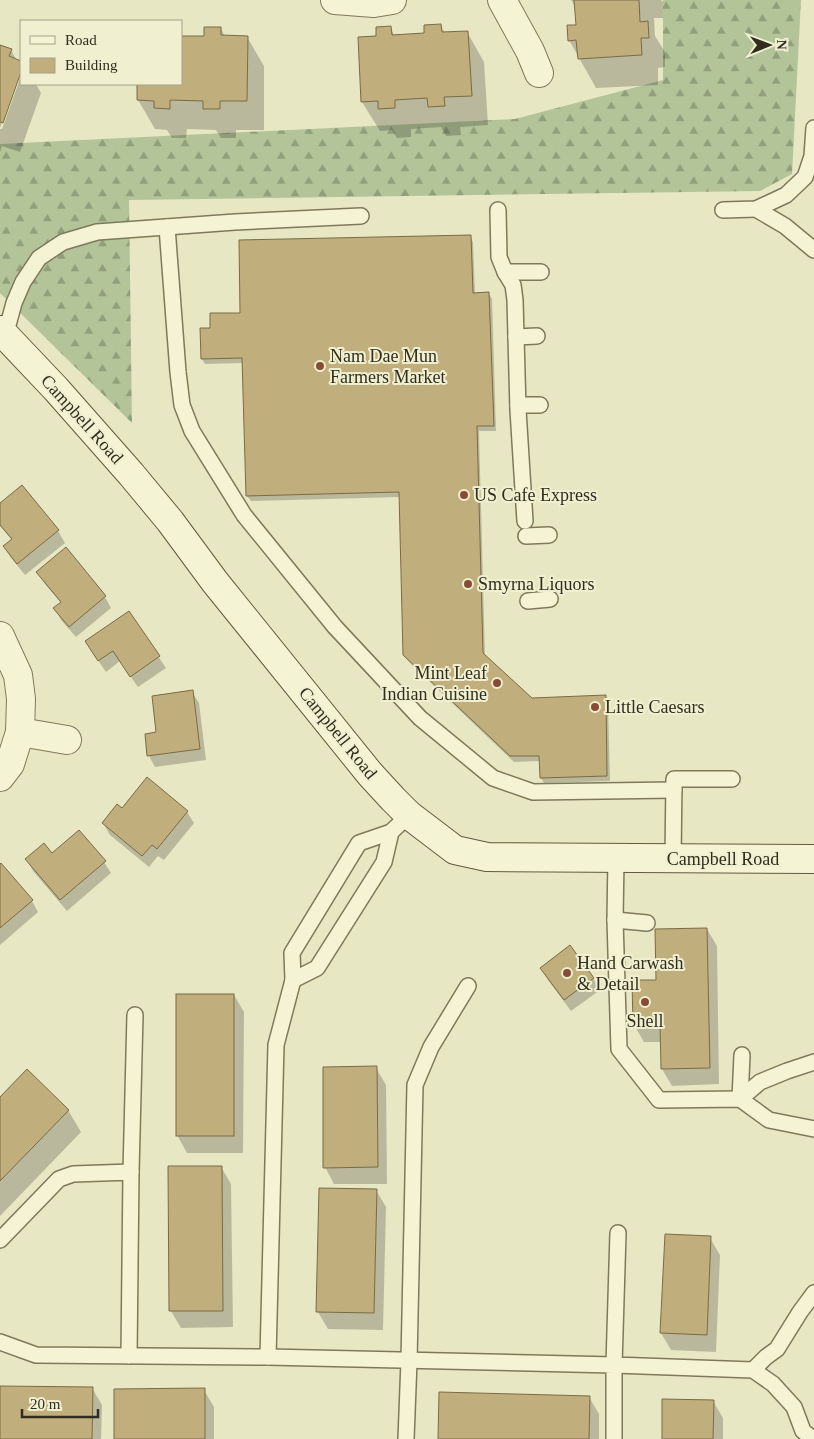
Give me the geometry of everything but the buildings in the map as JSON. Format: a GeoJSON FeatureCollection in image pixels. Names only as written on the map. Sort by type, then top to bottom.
{"type":"FeatureCollection","features":[{"type":"Feature","properties":{"kind":"street"},"geometry":{"type":"LineString","coordinates":[[335,0],[374,3],[392,0]]}},
{"type":"Feature","properties":{"kind":"street"},"geometry":{"type":"LineString","coordinates":[[502,0],[530,50],[539,73]]}},
{"type":"Feature","properties":{"kind":"street","name":"Campbell Road"},"geometry":{"type":"LineString","coordinates":[[3,333],[131,474],[170,521],[215,582],[392,799],[400,823],[455,850],[487,857],[814,859]]}},
{"type":"Feature","properties":{"kind":"street"},"geometry":{"type":"LineString","coordinates":[[0,636],[18,675],[21,699],[20,732],[10,764],[0,777]]}},
{"type":"Feature","properties":{"kind":"street"},"geometry":{"type":"LineString","coordinates":[[20,732],[67,740]]}},
{"type":"Feature","properties":{"kind":"lane"},"geometry":{"type":"LineString","coordinates":[[723,210],[756,209],[786,195],[805,177],[812,156],[814,128]]}},
{"type":"Feature","properties":{"kind":"lane"},"geometry":{"type":"LineString","coordinates":[[756,209],[785,226],[814,250]]}},
{"type":"Feature","properties":{"kind":"lane"},"geometry":{"type":"LineString","coordinates":[[498,210],[499,257],[513,285],[515,300],[518,406],[528,471],[525,521]]}},
{"type":"Feature","properties":{"kind":"lane"},"geometry":{"type":"LineString","coordinates":[[3,333],[23,282],[39,258],[63,242],[97,232],[361,216]]}},
{"type":"Feature","properties":{"kind":"lane"},"geometry":{"type":"LineString","coordinates":[[167,227],[182,405],[192,431],[244,515],[335,627],[420,718],[493,778],[534,792],[674,790]]}},
{"type":"Feature","properties":{"kind":"lane"},"geometry":{"type":"LineString","coordinates":[[505,272],[541,272]]}},
{"type":"Feature","properties":{"kind":"lane"},"geometry":{"type":"LineString","coordinates":[[516,337],[536,336]]}},
{"type":"Feature","properties":{"kind":"lane"},"geometry":{"type":"LineString","coordinates":[[518,406],[540,405]]}},
{"type":"Feature","properties":{"kind":"lane"},"geometry":{"type":"LineString","coordinates":[[526,536],[548,535]]}},
{"type":"Feature","properties":{"kind":"lane"},"geometry":{"type":"LineString","coordinates":[[528,601],[550,600]]}},
{"type":"Feature","properties":{"kind":"lane"},"geometry":{"type":"LineString","coordinates":[[673,859],[674,779],[732,779]]}},
{"type":"Feature","properties":{"kind":"lane"},"geometry":{"type":"LineString","coordinates":[[268,1358],[276,1046],[293,980],[292,953],[359,843],[400,823]]}},
{"type":"Feature","properties":{"kind":"lane"},"geometry":{"type":"LineString","coordinates":[[293,980],[317,968],[384,862],[400,823]]}},
{"type":"Feature","properties":{"kind":"lane"},"geometry":{"type":"LineString","coordinates":[[616,858],[615,920],[619,1049],[659,1100],[740,1099],[770,1120],[814,1129]]}},
{"type":"Feature","properties":{"kind":"lane"},"geometry":{"type":"LineString","coordinates":[[615,920],[647,923]]}},
{"type":"Feature","properties":{"kind":"lane"},"geometry":{"type":"LineString","coordinates":[[406,1439],[415,1085],[431,1047],[468,986]]}},
{"type":"Feature","properties":{"kind":"lane"},"geometry":{"type":"LineString","coordinates":[[129,1356],[134,1015]]}},
{"type":"Feature","properties":{"kind":"lane"},"geometry":{"type":"LineString","coordinates":[[740,1099],[742,1055]]}},
{"type":"Feature","properties":{"kind":"lane"},"geometry":{"type":"LineString","coordinates":[[740,1099],[760,1082],[814,1062]]}},
{"type":"Feature","properties":{"kind":"lane"},"geometry":{"type":"LineString","coordinates":[[0,1240],[59,1179],[73,1174],[131,1172]]}},
{"type":"Feature","properties":{"kind":"lane"},"geometry":{"type":"LineString","coordinates":[[614,1439],[618,1233]]}},
{"type":"Feature","properties":{"kind":"lane"},"geometry":{"type":"LineString","coordinates":[[754,1370],[766,1357],[777,1349],[814,1293]]}},
{"type":"Feature","properties":{"kind":"lane"},"geometry":{"type":"LineString","coordinates":[[0,1342],[36,1355],[614,1365],[754,1370],[773,1384],[794,1407],[803,1431],[813,1439]]}},
{"type":"Feature","properties":{"kind":"green space"},"geometry":{"type":"Polygon","coordinates":[[[663,0],[801,0],[792,174],[760,191],[129,200],[132,423],[0,293],[0,144],[515,119],[663,80],[663,0]]]}},
{"type":"Feature","properties":{"kind":"place","name":"Nam Dae Mun Farmers Market"},"geometry":{"type":"Point","coordinates":[320,366]}},
{"type":"Feature","properties":{"kind":"place","name":"US Cafe Express"},"geometry":{"type":"Point","coordinates":[464,495]}},
{"type":"Feature","properties":{"kind":"place","name":"Smyrna Liquors"},"geometry":{"type":"Point","coordinates":[468,584]}},
{"type":"Feature","properties":{"kind":"place","name":"Mint Leaf Indian Cuisine"},"geometry":{"type":"Point","coordinates":[497,683]}},
{"type":"Feature","properties":{"kind":"place","name":"Little Caesars"},"geometry":{"type":"Point","coordinates":[595,707]}},
{"type":"Feature","properties":{"kind":"place","name":"Hand Carwash & Detail"},"geometry":{"type":"Point","coordinates":[567,973]}},
{"type":"Feature","properties":{"kind":"place","name":"Shell"},"geometry":{"type":"Point","coordinates":[645,1002]}}]}
